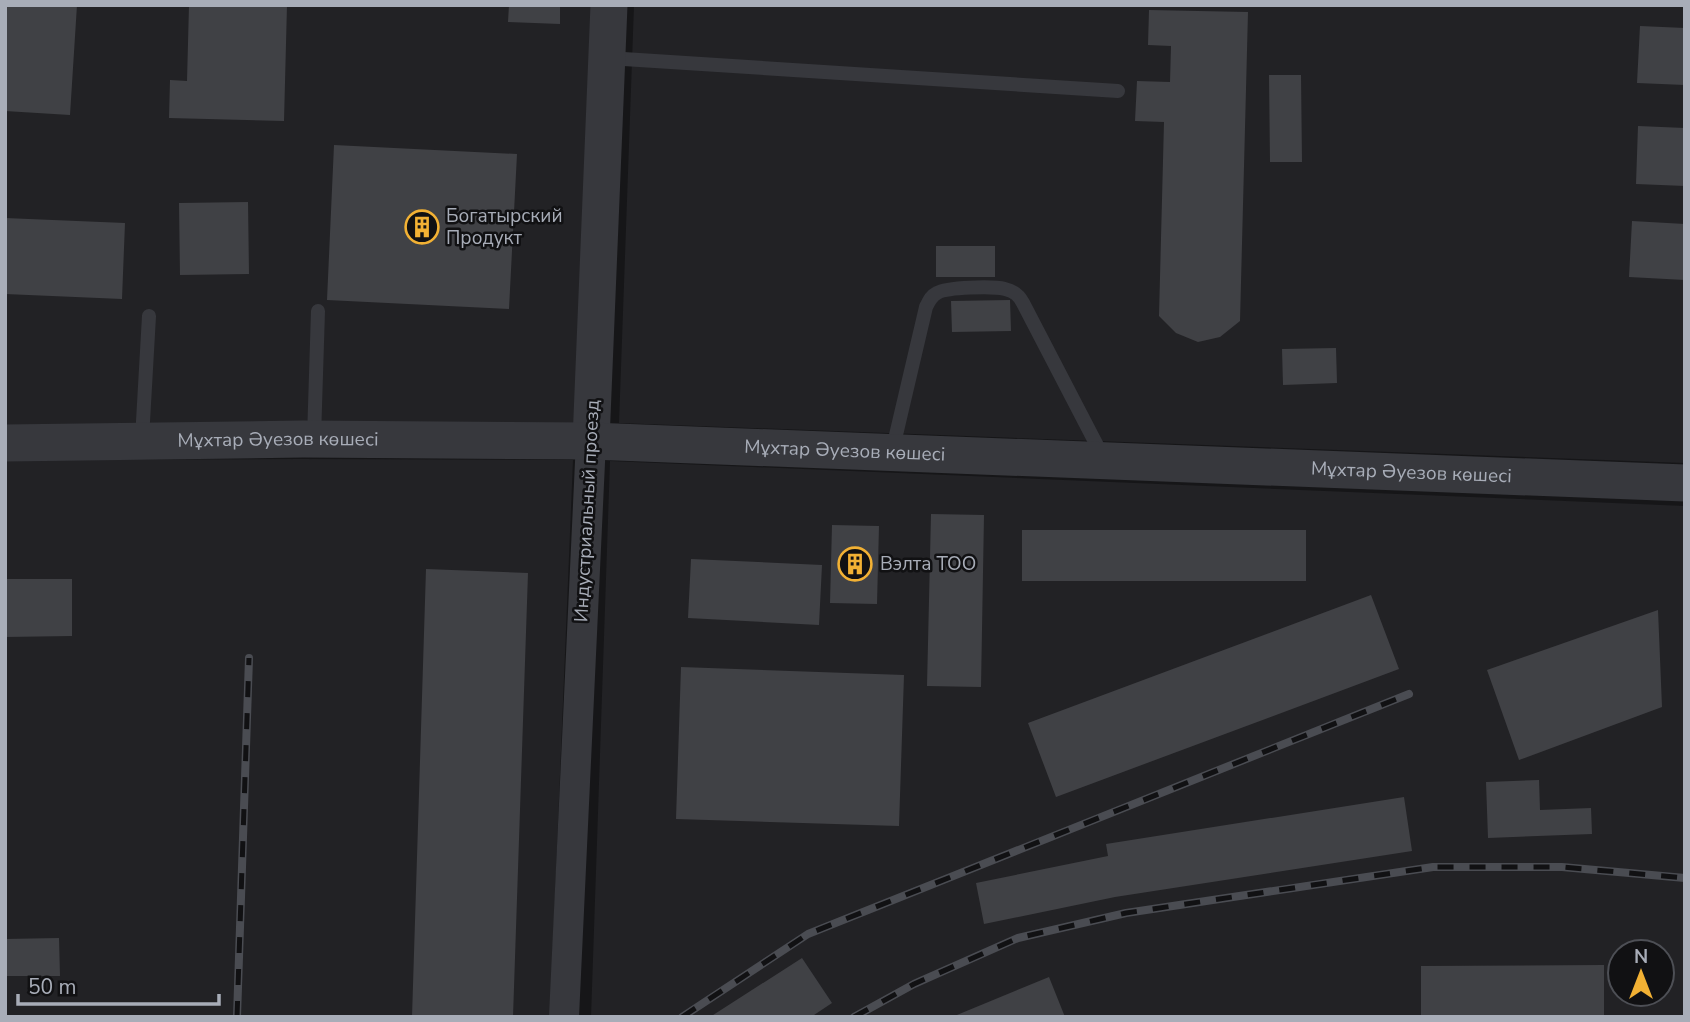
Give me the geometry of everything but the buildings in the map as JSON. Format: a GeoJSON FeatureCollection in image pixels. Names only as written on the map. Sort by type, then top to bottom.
{"type":"FeatureCollection","features":[{"type":"Feature","properties":{"kind":"street","name":"Индустриальный проезд"},"geometry":{"type":"LineString","coordinates":[[564,1017],[609,5]]}},
{"type":"Feature","properties":{"kind":"street","name":"Мұхтар Әуезов көшесі"},"geometry":{"type":"LineString","coordinates":[[5,443],[314,439],[591,441],[1685,484]]}},
{"type":"Feature","properties":{"kind":"lane"},"geometry":{"type":"LineString","coordinates":[[607,58],[1118,91]]}},
{"type":"Feature","properties":{"kind":"lane"},"geometry":{"type":"LineString","coordinates":[[892,452],[929,300],[947,290],[1002,288],[1015,293],[1023,303],[1105,462]]}},
{"type":"Feature","properties":{"kind":"lane"},"geometry":{"type":"LineString","coordinates":[[314,439],[318,311]]}},
{"type":"Feature","properties":{"kind":"lane"},"geometry":{"type":"LineString","coordinates":[[142,441],[149,316]]}},
{"type":"Feature","properties":{"kind":"shaded area"},"geometry":{"type":"Polygon","coordinates":[[[5,5],[593,5],[577,423],[5,426],[5,5]]]}},
{"type":"Feature","properties":{"kind":"shaded area"},"geometry":{"type":"Polygon","coordinates":[[[634,5],[1685,5],[1685,463],[619,423],[634,5]]]}},
{"type":"Feature","properties":{"kind":"shaded area"},"geometry":{"type":"Polygon","coordinates":[[[5,460],[573,460],[550,1017],[5,1017],[5,460]]]}},
{"type":"Feature","properties":{"kind":"shaded area"},"geometry":{"type":"Polygon","coordinates":[[[610,461],[1685,506],[1685,1017],[591,1017],[610,461]]]}},
{"type":"Feature","properties":{"kind":"railway"},"geometry":{"type":"LineString","coordinates":[[237,1017],[249,658]]}},
{"type":"Feature","properties":{"kind":"railway"},"geometry":{"type":"LineString","coordinates":[[682,1017],[808,934],[1409,694]]}},
{"type":"Feature","properties":{"kind":"railway"},"geometry":{"type":"LineString","coordinates":[[854,1017],[914,984],[1018,938],[1126,913],[1433,867],[1562,867],[1685,878]]}},
{"type":"Feature","properties":{"kind":"place","name":"Богатырский Продукт"},"geometry":{"type":"Point","coordinates":[422,227]}},
{"type":"Feature","properties":{"kind":"place","name":"Вэлта ТОО"},"geometry":{"type":"Point","coordinates":[855,564]}}]}
